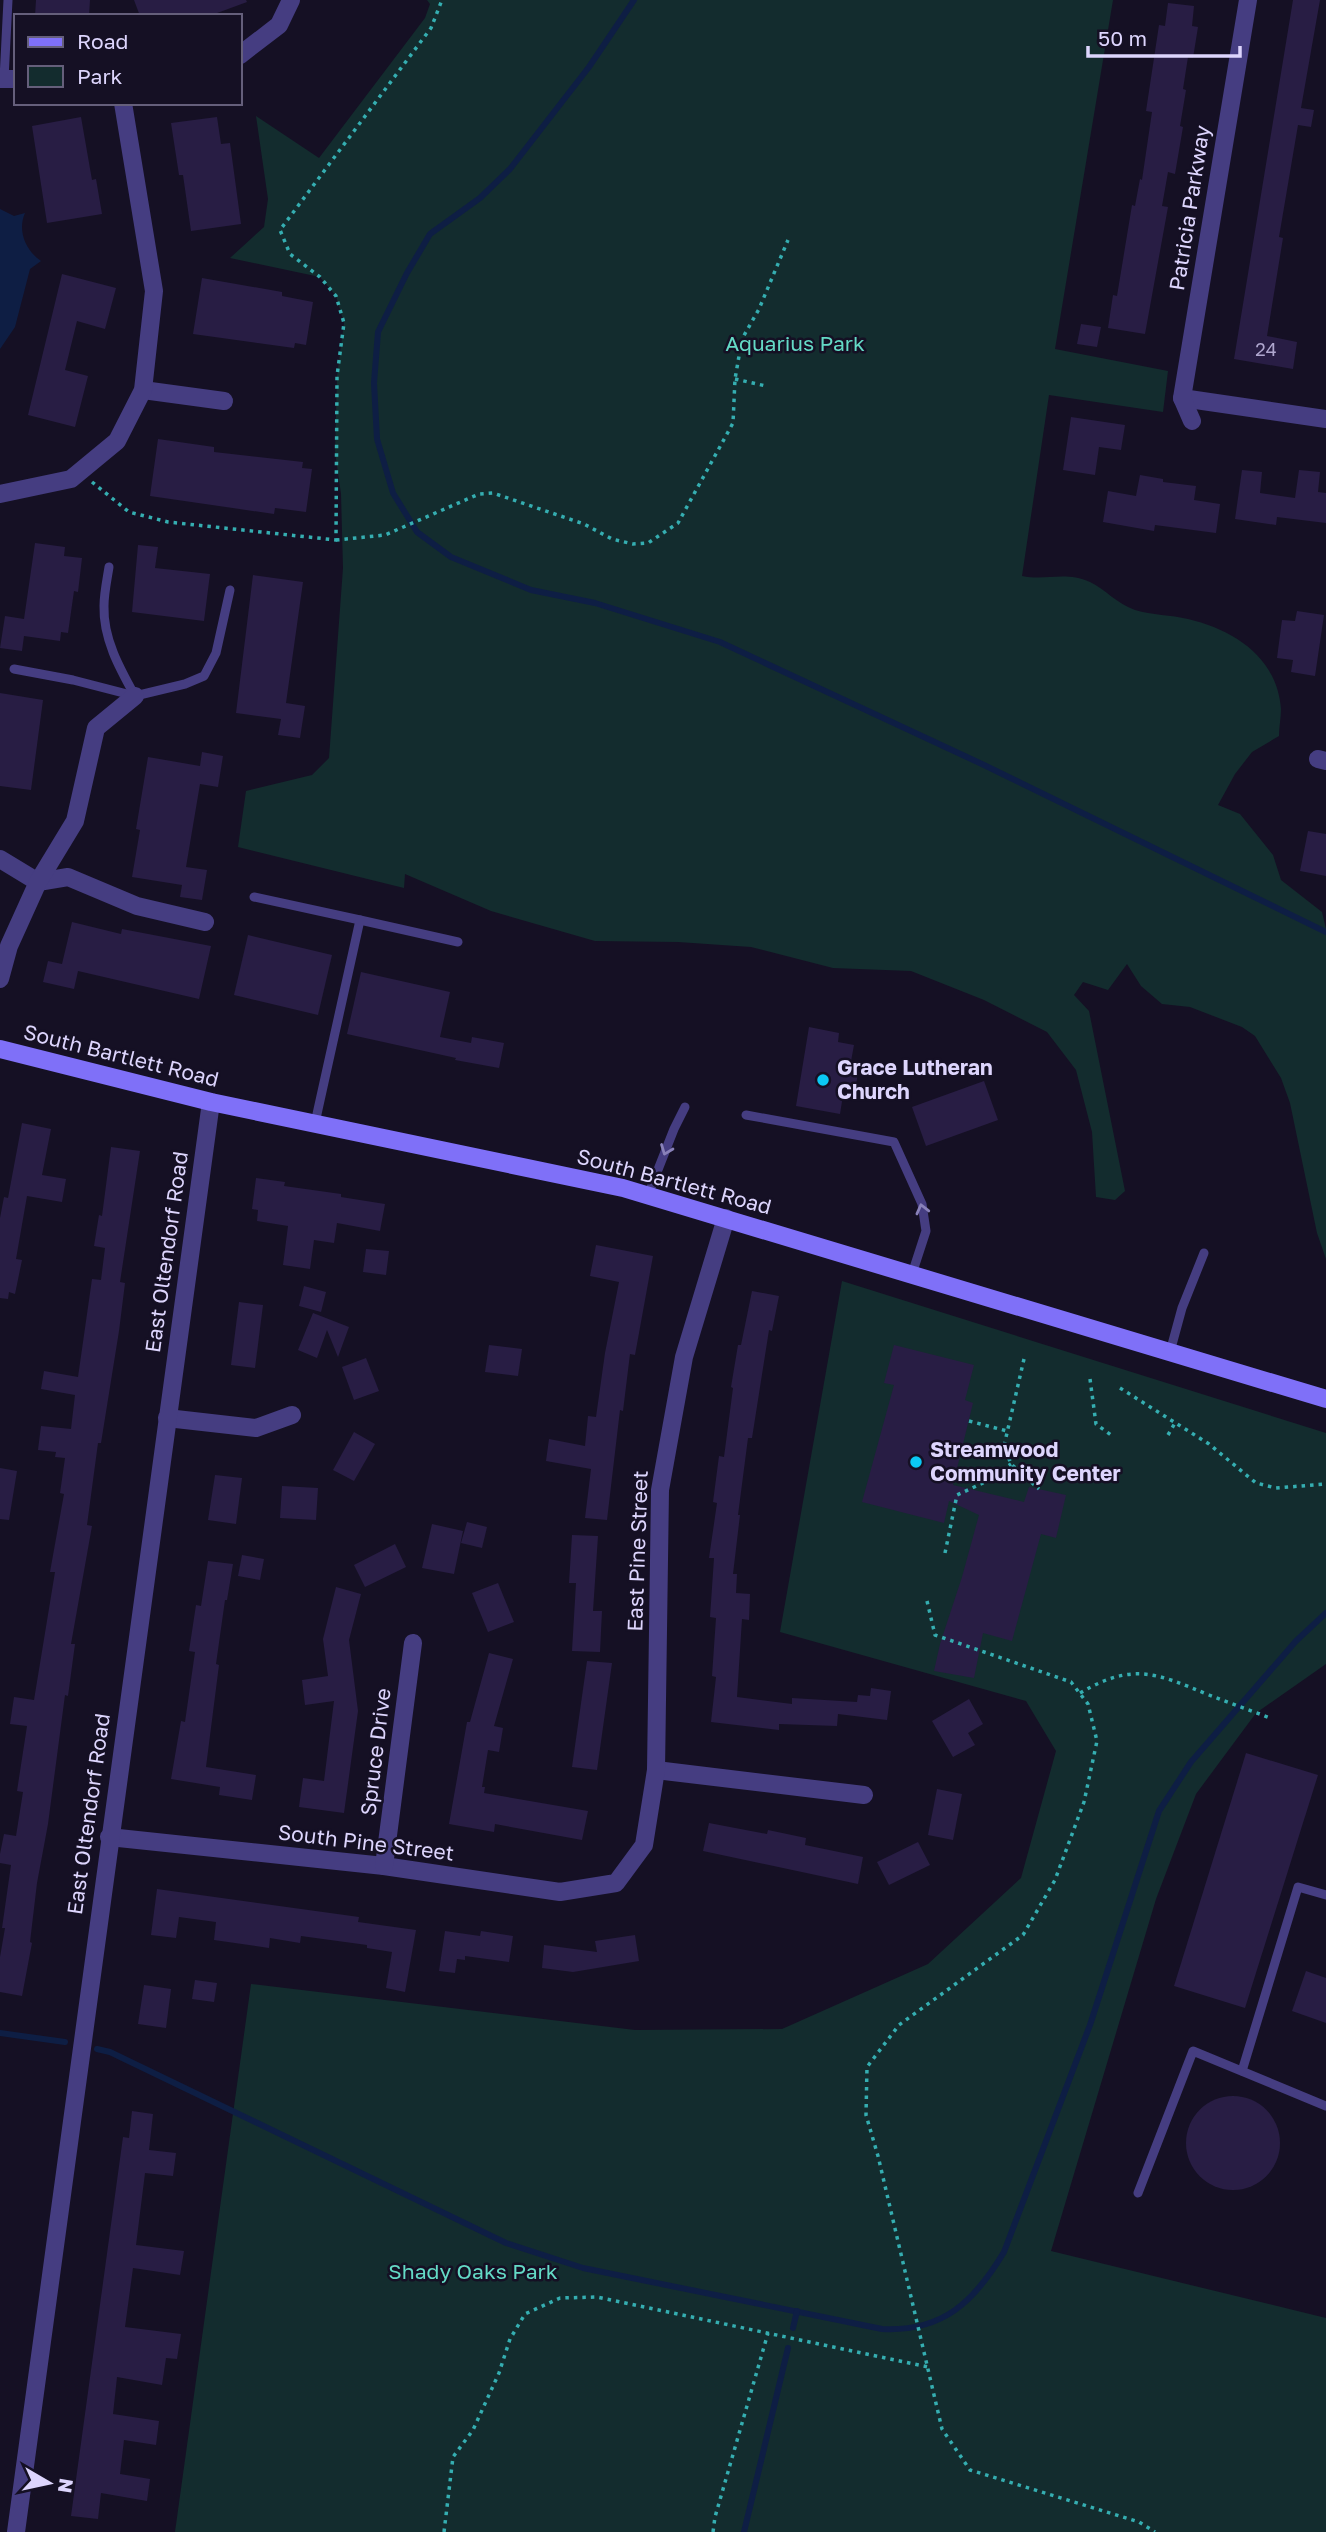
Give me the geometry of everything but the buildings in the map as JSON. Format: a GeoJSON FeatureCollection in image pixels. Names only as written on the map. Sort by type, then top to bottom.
{"type":"FeatureCollection","features":[{"type":"Feature","properties":{"kind":"main road","name":"South Bartlett Road"},"geometry":{"type":"LineString","coordinates":[[0,1049],[211,1102],[623,1188],[1326,1399]]}},
{"type":"Feature","properties":{"kind":"street"},"geometry":{"type":"LineString","coordinates":[[242,53],[279,25],[290,0]]}},
{"type":"Feature","properties":{"kind":"street","name":"Patricia Parkway"},"geometry":{"type":"LineString","coordinates":[[1182,398],[1248,0]]}},
{"type":"Feature","properties":{"kind":"street"},"geometry":{"type":"LineString","coordinates":[[0,494],[71,479],[117,440],[143,390],[154,291],[123,105]]}},
{"type":"Feature","properties":{"kind":"street"},"geometry":{"type":"LineString","coordinates":[[143,390],[224,401]]}},
{"type":"Feature","properties":{"kind":"street"},"geometry":{"type":"LineString","coordinates":[[1182,398],[1326,419]]}},
{"type":"Feature","properties":{"kind":"street"},"geometry":{"type":"LineString","coordinates":[[1182,398],[1192,421]]}},
{"type":"Feature","properties":{"kind":"street"},"geometry":{"type":"LineString","coordinates":[[0,979],[9,946],[38,883],[75,821],[96,728],[135,696]]}},
{"type":"Feature","properties":{"kind":"street"},"geometry":{"type":"LineString","coordinates":[[0,859],[38,883],[68,877],[137,906],[205,922]]}},
{"type":"Feature","properties":{"kind":"street","name":"East Oltendorf Road"},"geometry":{"type":"LineString","coordinates":[[16,2532],[211,1102]]}},
{"type":"Feature","properties":{"kind":"street","name":"East Pine Street"},"geometry":{"type":"LineString","coordinates":[[616,1884],[643,1845],[656,1770],[660,1490],[684,1357],[726,1218]]}},
{"type":"Feature","properties":{"kind":"street"},"geometry":{"type":"LineString","coordinates":[[167,1418],[256,1428],[292,1415]]}},
{"type":"Feature","properties":{"kind":"street","name":"Spruce Drive"},"geometry":{"type":"LineString","coordinates":[[384,1866],[413,1643]]}},
{"type":"Feature","properties":{"kind":"street"},"geometry":{"type":"LineString","coordinates":[[656,1770],[864,1794]]}},
{"type":"Feature","properties":{"kind":"street","name":"South Pine Street"},"geometry":{"type":"LineString","coordinates":[[109,1837],[384,1866],[561,1892],[616,1884]]}},
{"type":"Feature","properties":{"kind":"lane"},"geometry":{"type":"LineString","coordinates":[[7,79],[8,0]]}},
{"type":"Feature","properties":{"kind":"lane"},"geometry":{"type":"LineString","coordinates":[[109,567],[104,608],[108,633],[115,660],[135,696]]}},
{"type":"Feature","properties":{"kind":"lane"},"geometry":{"type":"LineString","coordinates":[[14,669],[73,680],[135,696],[185,684],[204,676],[216,653],[230,590]]}},
{"type":"Feature","properties":{"kind":"lane"},"geometry":{"type":"LineString","coordinates":[[254,897],[458,942]]}},
{"type":"Feature","properties":{"kind":"lane"},"geometry":{"type":"LineString","coordinates":[[315,1123],[360,920]]}},
{"type":"Feature","properties":{"kind":"lane"},"geometry":{"type":"LineString","coordinates":[[648,1195],[685,1107]]}},
{"type":"Feature","properties":{"kind":"lane"},"geometry":{"type":"LineString","coordinates":[[746,1115],[894,1142],[922,1204],[926,1231],[912,1274]]}},
{"type":"Feature","properties":{"kind":"lane"},"geometry":{"type":"LineString","coordinates":[[1170,1352],[1182,1308],[1204,1253]]}},
{"type":"Feature","properties":{"kind":"lane"},"geometry":{"type":"LineString","coordinates":[[1242,2071],[1298,1887],[1326,1895]]}},
{"type":"Feature","properties":{"kind":"lane"},"geometry":{"type":"LineString","coordinates":[[1139,2193],[1193,2051],[1326,2106]]}},
{"type":"Feature","properties":{"kind":"path"},"geometry":{"type":"LineString","coordinates":[[336,540],[337,376],[344,323],[336,296],[320,277],[290,254],[280,230],[431,28],[442,0]]}},
{"type":"Feature","properties":{"kind":"path"},"geometry":{"type":"LineString","coordinates":[[84,469],[95,486],[129,512],[168,522],[336,540],[385,535],[479,494],[493,493],[584,524],[612,539],[633,544],[648,543],[678,523],[733,423],[735,379],[742,340],[759,309],[789,240]]}},
{"type":"Feature","properties":{"kind":"path"},"geometry":{"type":"LineString","coordinates":[[735,379],[766,386]]}},
{"type":"Feature","properties":{"kind":"path"},"geometry":{"type":"LineString","coordinates":[[1024,1359],[1004,1446],[1012,1464],[1039,1489]]}},
{"type":"Feature","properties":{"kind":"path"},"geometry":{"type":"LineString","coordinates":[[1090,1379],[1097,1424],[1111,1435]]}},
{"type":"Feature","properties":{"kind":"path"},"geometry":{"type":"LineString","coordinates":[[1120,1388],[1209,1444],[1256,1483],[1276,1488],[1326,1485]]}},
{"type":"Feature","properties":{"kind":"path"},"geometry":{"type":"LineString","coordinates":[[969,1421],[1007,1431]]}},
{"type":"Feature","properties":{"kind":"path"},"geometry":{"type":"LineString","coordinates":[[1168,1434],[1175,1423]]}},
{"type":"Feature","properties":{"kind":"path"},"geometry":{"type":"LineString","coordinates":[[945,1553],[957,1495],[985,1482],[1012,1464]]}},
{"type":"Feature","properties":{"kind":"path"},"geometry":{"type":"LineString","coordinates":[[927,1601],[935,1635],[1071,1682],[1088,1704],[1097,1741],[1084,1802],[1055,1880],[1023,1935],[899,2025],[867,2067],[866,2115],[942,2429],[970,2470],[1139,2522],[1155,2532]]}},
{"type":"Feature","properties":{"kind":"path"},"geometry":{"type":"LineString","coordinates":[[1080,1693],[1123,1674],[1157,1674],[1270,1718]]}},
{"type":"Feature","properties":{"kind":"path"},"geometry":{"type":"LineString","coordinates":[[444,2532],[453,2457],[473,2430],[499,2373],[510,2339],[525,2314],[560,2298],[597,2297],[928,2367]]}},
{"type":"Feature","properties":{"kind":"path"},"geometry":{"type":"LineString","coordinates":[[713,2532],[768,2333]]}},
{"type":"Feature","properties":{"kind":"green space","name":"Aquarius Park"},"geometry":{"type":"Polygon","coordinates":[[[427,0],[1113,0],[1055,349],[1168,371],[1163,412],[1049,395],[1022,576],[1081,579],[1096,585],[1135,610],[1182,618],[1221,630],[1250,649],[1271,675],[1278,691],[1281,709],[1279,736],[1252,752],[1235,774],[1218,805],[1240,814],[1273,855],[1281,880],[1322,912],[1326,929],[1326,1259],[1317,1233],[1290,1103],[1281,1078],[1255,1036],[1242,1027],[1190,1007],[1162,1004],[1141,986],[1127,964],[1108,990],[1083,982],[1074,995],[1089,1011],[1125,1191],[1115,1200],[1096,1197],[1092,1132],[1076,1070],[1047,1032],[984,1000],[911,971],[833,968],[751,947],[678,942],[595,941],[491,911],[405,874],[404,888],[238,847],[246,791],[312,775],[329,758],[343,568],[341,494],[335,452],[337,376],[344,323],[336,296],[320,277],[230,258],[264,227],[268,199],[256,116],[319,158],[425,18],[430,4],[427,0]]]}},
{"type":"Feature","properties":{"kind":"green space","name":"Shady Oaks Park"},"geometry":{"type":"Polygon","coordinates":[[[842,1281],[1326,1433],[1326,1664],[1256,1713],[1196,1794],[1156,1899],[1051,2251],[1326,2318],[1326,2532],[175,2532],[251,1984],[635,2030],[782,2029],[928,1964],[1021,1878],[1056,1751],[1026,1701],[780,1632],[842,1281]]]}},
{"type":"Feature","properties":{"kind":"water"},"geometry":{"type":"Polygon","coordinates":[[[0,209],[14,216],[25,213],[22,227],[24,240],[31,252],[41,261],[30,269],[15,327],[0,349],[0,209]]]}},
{"type":"Feature","properties":{"kind":"waterway"},"geometry":{"type":"LineString","coordinates":[[634,0],[589,67],[510,169],[480,198],[430,234],[378,332],[374,383],[377,439],[393,493],[417,532],[451,557],[531,590],[595,603],[720,642],[984,765],[1326,932]]}},
{"type":"Feature","properties":{"kind":"waterway"},"geometry":{"type":"LineString","coordinates":[[97,2049],[110,2052],[506,2243],[583,2268],[882,2329],[904,2329],[923,2325],[955,2310],[968,2299],[981,2286],[1004,2252],[1090,2025],[1159,1811],[1191,1762],[1296,1641],[1326,1613]]}},
{"type":"Feature","properties":{"kind":"waterway"},"geometry":{"type":"LineString","coordinates":[[0,2033],[65,2042]]}},
{"type":"Feature","properties":{"kind":"waterway"},"geometry":{"type":"LineString","coordinates":[[793,2328],[797,2311]]}},
{"type":"Feature","properties":{"kind":"waterway"},"geometry":{"type":"LineString","coordinates":[[744,2532],[788,2348]]}},
{"type":"Feature","properties":{"kind":"place","name":"Grace Lutheran Church"},"geometry":{"type":"Point","coordinates":[823,1080]}},
{"type":"Feature","properties":{"kind":"place","name":"Streamwood Community Center"},"geometry":{"type":"Point","coordinates":[916,1462]}}]}
